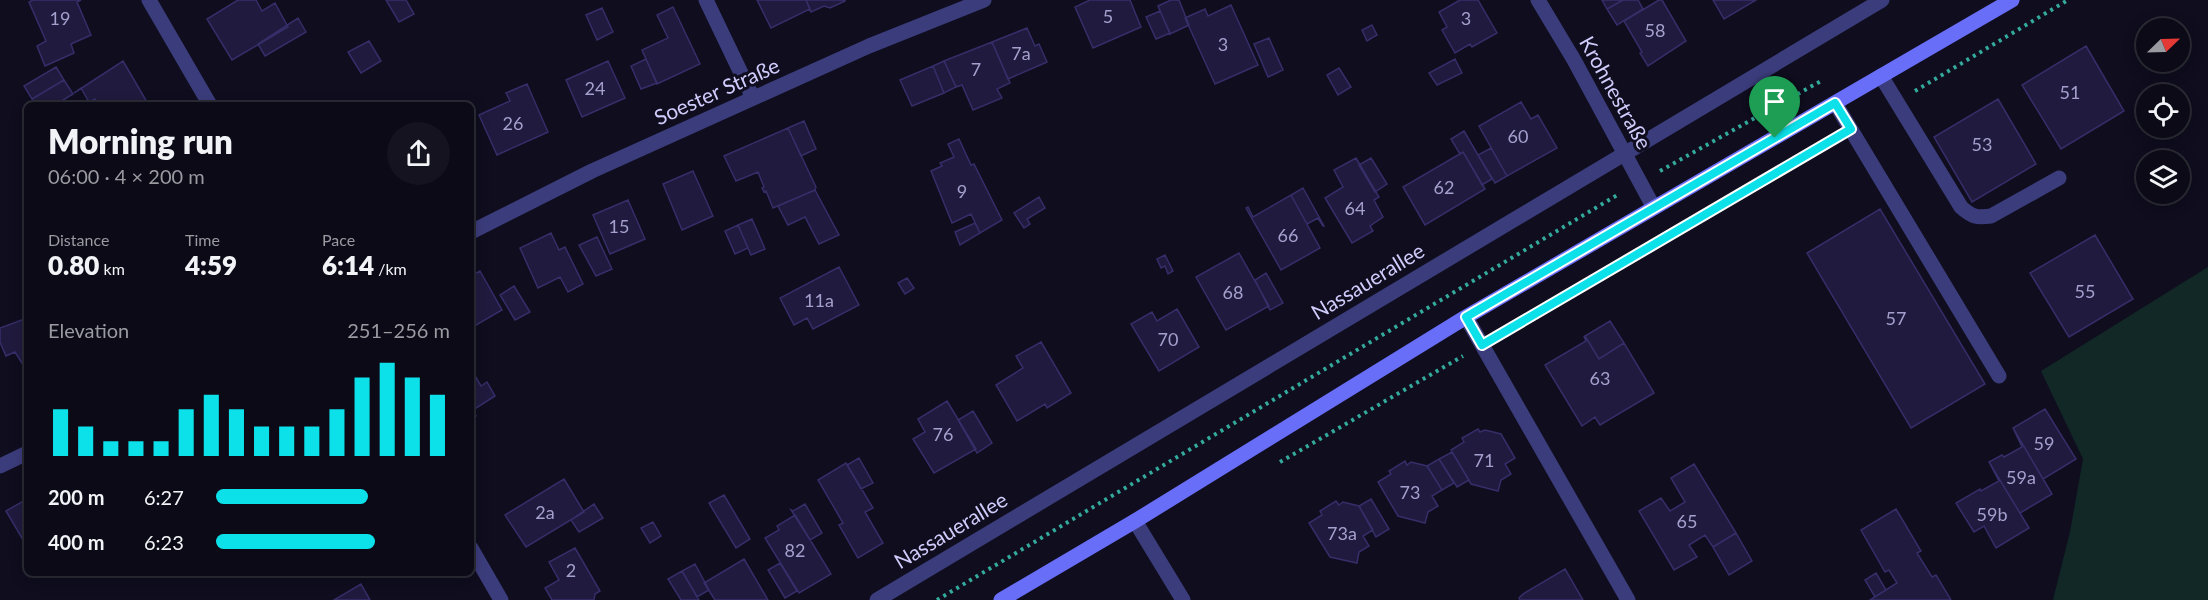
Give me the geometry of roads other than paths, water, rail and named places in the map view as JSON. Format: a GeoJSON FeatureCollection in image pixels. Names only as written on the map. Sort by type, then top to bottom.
{"type":"FeatureCollection","features":[{"type":"Feature","properties":{"kind":"main road"},"geometry":{"type":"LineString","coordinates":[[1001,600],[1135,521],[1466,317],[2012,0]]}},
{"type":"Feature","properties":{"kind":"street"},"geometry":{"type":"LineString","coordinates":[[149,0],[208,102]]}},
{"type":"Feature","properties":{"kind":"street"},"geometry":{"type":"LineString","coordinates":[[706,0],[753,98]]}},
{"type":"Feature","properties":{"kind":"street","name":"Soester Straße"},"geometry":{"type":"LineString","coordinates":[[474,230],[591,171],[869,46],[984,0]]}},
{"type":"Feature","properties":{"kind":"street","name":"Krohnestraße"},"geometry":{"type":"LineString","coordinates":[[1538,0],[1574,60],[1654,208]]}},
{"type":"Feature","properties":{"kind":"street","name":"Nassauerallee"},"geometry":{"type":"LineString","coordinates":[[877,600],[1882,0]]}},
{"type":"Feature","properties":{"kind":"street"},"geometry":{"type":"LineString","coordinates":[[1881,76],[1961,207],[1971,216],[1982,218],[1991,216],[2059,178]]}},
{"type":"Feature","properties":{"kind":"street"},"geometry":{"type":"LineString","coordinates":[[1835,103],[1999,376]]}},
{"type":"Feature","properties":{"kind":"street"},"geometry":{"type":"LineString","coordinates":[[1466,317],[1628,600]]}},
{"type":"Feature","properties":{"kind":"street"},"geometry":{"type":"LineString","coordinates":[[0,466],[24,454]]}},
{"type":"Feature","properties":{"kind":"street"},"geometry":{"type":"LineString","coordinates":[[1135,521],[1183,600]]}},
{"type":"Feature","properties":{"kind":"street"},"geometry":{"type":"LineString","coordinates":[[474,553],[501,600]]}}]}
